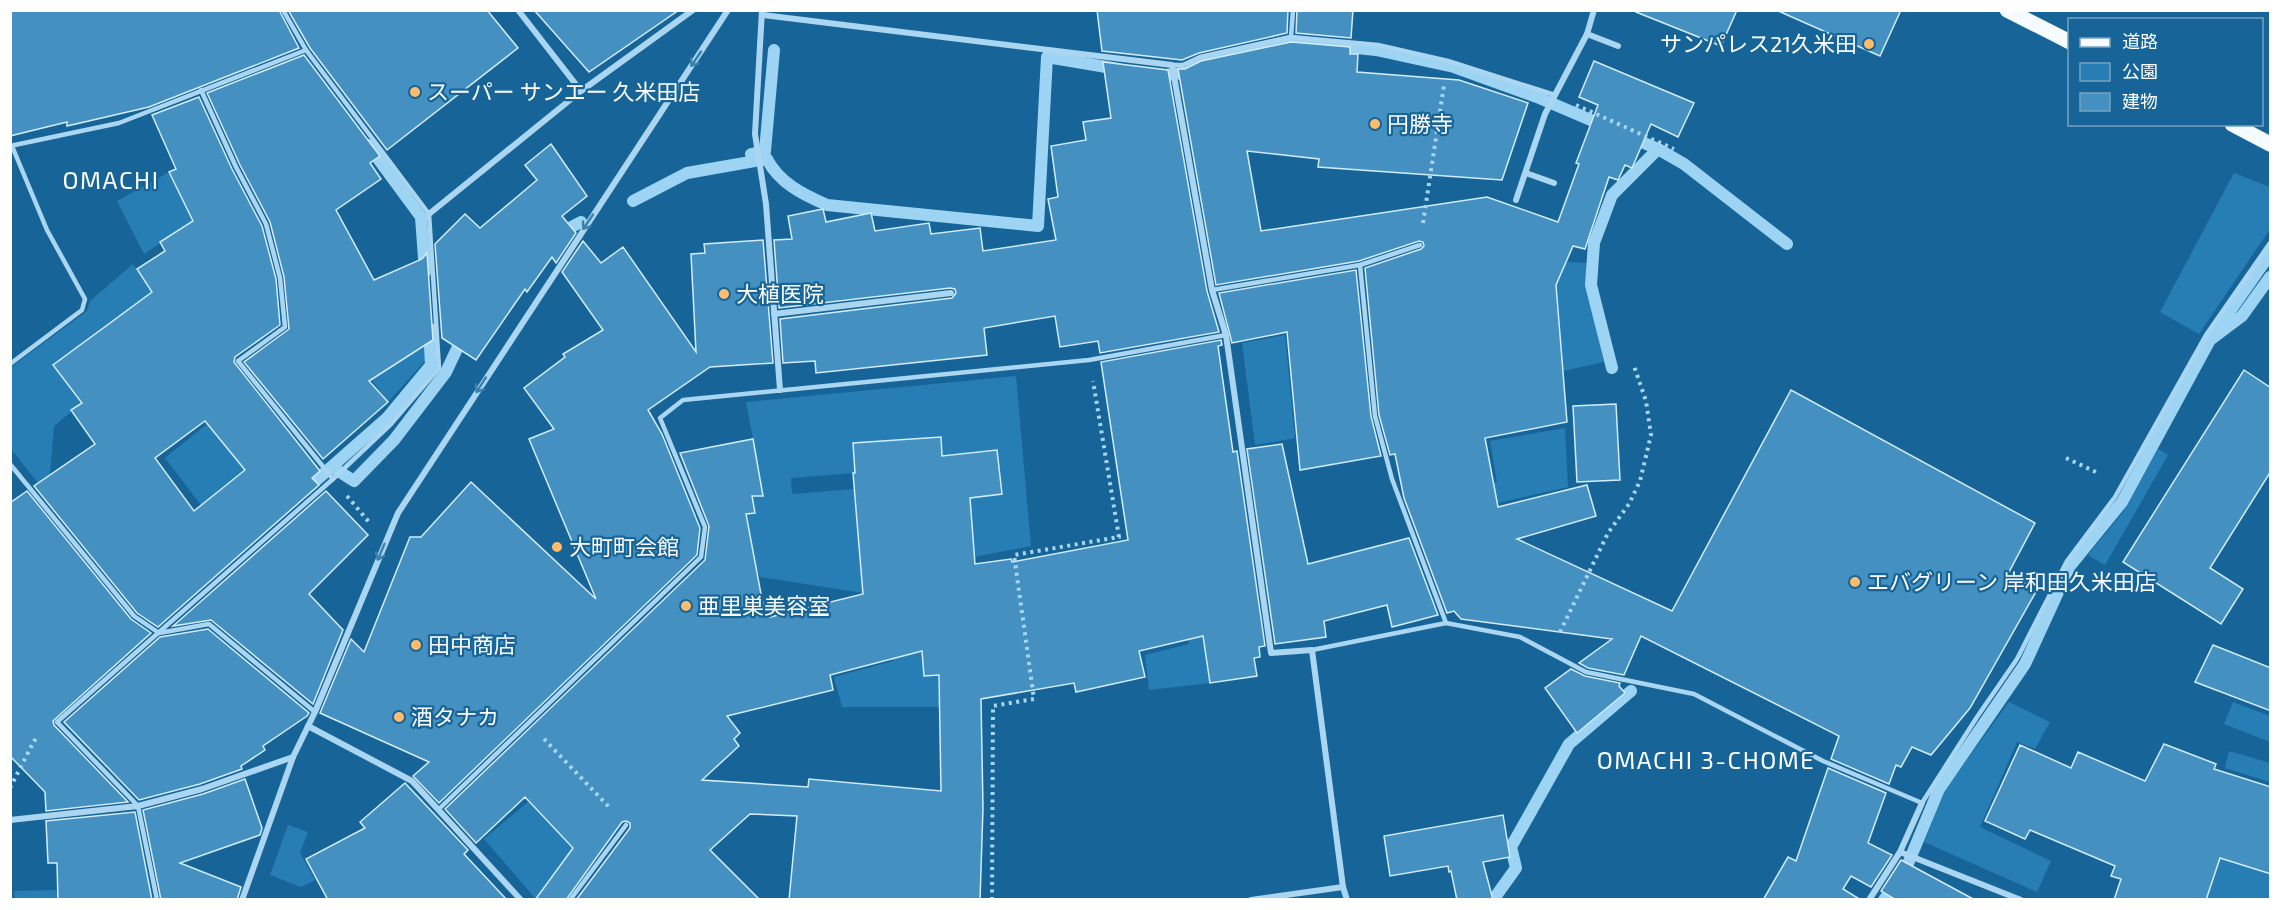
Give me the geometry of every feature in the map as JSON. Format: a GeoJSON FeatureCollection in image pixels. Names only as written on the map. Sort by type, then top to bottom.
{"type":"FeatureCollection","features":[{"type":"Feature","properties":{"kind":"main road"},"geometry":{"type":"LineString","coordinates":[[2007,10],[2068,41]]}},
{"type":"Feature","properties":{"kind":"main road"},"geometry":{"type":"LineString","coordinates":[[2236,126],[2271,144]]}},
{"type":"Feature","properties":{"kind":"street"},"geometry":{"type":"LineString","coordinates":[[518,10],[581,91]]}},
{"type":"Feature","properties":{"kind":"street"},"geometry":{"type":"LineString","coordinates":[[429,214],[581,91],[693,10]]}},
{"type":"Feature","properties":{"kind":"street"},"geometry":{"type":"LineString","coordinates":[[242,900],[293,757],[315,712],[398,513],[728,10]]}},
{"type":"Feature","properties":{"kind":"street"},"geometry":{"type":"LineString","coordinates":[[1516,200],[1545,114],[1587,34],[1594,10]]}},
{"type":"Feature","properties":{"kind":"street"},"geometry":{"type":"LineString","coordinates":[[780,390],[766,204],[754,134],[762,13],[1172,64],[1212,290],[1226,334],[1270,653],[1312,650],[1343,887],[1347,900]]}},
{"type":"Feature","properties":{"kind":"street"},"geometry":{"type":"LineString","coordinates":[[1587,34],[1618,46]]}},
{"type":"Feature","properties":{"kind":"street"},"geometry":{"type":"LineString","coordinates":[[1526,173],[1554,183]]}},
{"type":"Feature","properties":{"kind":"street"},"geometry":{"type":"LineString","coordinates":[[774,314],[951,293]]}},
{"type":"Feature","properties":{"kind":"street"},"geometry":{"type":"LineString","coordinates":[[308,726],[412,781],[521,900]]}},
{"type":"Feature","properties":{"kind":"street"},"geometry":{"type":"LineString","coordinates":[[10,820],[138,806],[202,789],[293,757]]}},
{"type":"Feature","properties":{"kind":"street"},"geometry":{"type":"LineString","coordinates":[[1869,900],[1900,852],[1922,803]]}},
{"type":"Feature","properties":{"kind":"street"},"geometry":{"type":"LineString","coordinates":[[1900,852],[2021,900]]}},
{"type":"Feature","properties":{"kind":"street"},"geometry":{"type":"LineString","coordinates":[[1251,900],[1343,887]]}},
{"type":"Feature","properties":{"kind":"lane"},"geometry":{"type":"LineString","coordinates":[[157,900],[138,806],[57,722],[333,479],[391,424],[439,368],[429,214],[306,50],[283,10]]}},
{"type":"Feature","properties":{"kind":"lane"},"geometry":{"type":"LineString","coordinates":[[1291,37],[1293,10]]}},
{"type":"Feature","properties":{"kind":"lane"},"geometry":{"type":"LineString","coordinates":[[1172,64],[1183,65],[1200,57],[1291,37],[1378,45],[1448,61],[1555,95]]}},
{"type":"Feature","properties":{"kind":"lane"},"geometry":{"type":"LineString","coordinates":[[10,364],[82,310],[84,299],[48,230],[11,146],[120,123],[306,50]]}},
{"type":"Feature","properties":{"kind":"lane"},"geometry":{"type":"LineString","coordinates":[[201,90],[236,167],[267,224],[280,278],[285,327],[238,361],[333,479]]}},
{"type":"Feature","properties":{"kind":"lane"},"geometry":{"type":"LineString","coordinates":[[1312,650],[1446,623],[1520,638],[1586,672],[1694,694],[1823,761],[1922,803],[2017,659],[2067,561],[2115,497],[2206,335],[2271,243]]}},
{"type":"Feature","properties":{"kind":"lane"},"geometry":{"type":"LineString","coordinates":[[1212,290],[1360,265],[1419,245]]}},
{"type":"Feature","properties":{"kind":"lane"},"geometry":{"type":"LineString","coordinates":[[1360,265],[1375,416],[1392,479],[1446,623]]}},
{"type":"Feature","properties":{"kind":"lane"},"geometry":{"type":"LineString","coordinates":[[439,809],[701,556],[705,527],[660,418],[683,400],[1089,360],[1226,334]]}},
{"type":"Feature","properties":{"kind":"lane"},"geometry":{"type":"LineString","coordinates":[[10,464],[134,616],[159,633],[209,624],[315,712]]}},
{"type":"Feature","properties":{"kind":"lane"},"geometry":{"type":"LineString","coordinates":[[570,900],[626,825]]}},
{"type":"Feature","properties":{"kind":"path"},"geometry":{"type":"LineString","coordinates":[[1419,245],[1448,61]]}},
{"type":"Feature","properties":{"kind":"path"},"geometry":{"type":"LineString","coordinates":[[1555,95],[1674,150]]}},
{"type":"Feature","properties":{"kind":"path"},"geometry":{"type":"LineString","coordinates":[[992,900],[993,706],[1034,699],[1014,555],[1119,537],[1089,360]]}},
{"type":"Feature","properties":{"kind":"path"},"geometry":{"type":"LineString","coordinates":[[1550,652],[1608,533],[1629,504],[1640,481],[1651,435],[1646,401],[1634,366]]}},
{"type":"Feature","properties":{"kind":"path"},"geometry":{"type":"LineString","coordinates":[[2066,458],[2122,484]]}},
{"type":"Feature","properties":{"kind":"path"},"geometry":{"type":"LineString","coordinates":[[333,479],[373,526],[388,535]]}},
{"type":"Feature","properties":{"kind":"path"},"geometry":{"type":"LineString","coordinates":[[529,723],[626,825]]}},
{"type":"Feature","properties":{"kind":"path"},"geometry":{"type":"LineString","coordinates":[[10,788],[34,741],[45,732]]}},
{"type":"Feature","properties":{"kind":"green space"},"geometry":{"type":"Polygon","coordinates":[[[169,172],[193,221],[144,254],[117,201],[169,172]]]}},
{"type":"Feature","properties":{"kind":"green space"},"geometry":{"type":"Polygon","coordinates":[[[2234,173],[2270,187],[2270,229],[2199,334],[2160,312],[2234,173]]]}},
{"type":"Feature","properties":{"kind":"green space"},"geometry":{"type":"Polygon","coordinates":[[[1451,256],[1587,263],[1586,286],[1604,362],[1563,371],[1557,292],[1451,256]]]}},
{"type":"Feature","properties":{"kind":"green space"},"geometry":{"type":"Polygon","coordinates":[[[133,264],[169,317],[158,375],[119,315],[53,364],[82,403],[54,426],[50,474],[38,483],[11,449],[10,368],[87,311],[90,301],[133,264]]]}},
{"type":"Feature","properties":{"kind":"green space"},"geometry":{"type":"Polygon","coordinates":[[[423,304],[426,360],[388,402],[371,379],[423,304]]]}},
{"type":"Feature","properties":{"kind":"green space"},"geometry":{"type":"Polygon","coordinates":[[[1285,335],[1295,438],[1255,445],[1242,343],[1285,335]]]}},
{"type":"Feature","properties":{"kind":"green space"},"geometry":{"type":"Polygon","coordinates":[[[1016,376],[1031,546],[969,558],[947,519],[941,437],[853,443],[855,473],[791,478],[792,494],[854,489],[863,593],[760,577],[755,564],[746,514],[755,512],[741,442],[753,439],[746,402],[1016,376]]]}},
{"type":"Feature","properties":{"kind":"green space"},"geometry":{"type":"Polygon","coordinates":[[[207,424],[246,471],[201,505],[165,458],[207,424]]]}},
{"type":"Feature","properties":{"kind":"green space"},"geometry":{"type":"Polygon","coordinates":[[[1565,428],[1568,487],[1485,506],[1410,500],[1497,482],[1490,441],[1565,428]]]}},
{"type":"Feature","properties":{"kind":"green space"},"geometry":{"type":"Polygon","coordinates":[[[2158,449],[2168,455],[2105,565],[2088,555],[2123,512],[2158,449]]]}},
{"type":"Feature","properties":{"kind":"green space"},"geometry":{"type":"Polygon","coordinates":[[[919,618],[924,676],[960,673],[969,707],[842,707],[834,677],[893,661],[884,620],[919,618]]]}},
{"type":"Feature","properties":{"kind":"green space"},"geometry":{"type":"Polygon","coordinates":[[[1201,621],[1210,683],[1149,690],[1145,655],[1189,644],[1185,625],[1201,621]]]}},
{"type":"Feature","properties":{"kind":"green space"},"geometry":{"type":"Polygon","coordinates":[[[2009,702],[2050,722],[2035,749],[2017,742],[1980,827],[2051,861],[2037,892],[1924,842],[1945,790],[2009,702]]]}},
{"type":"Feature","properties":{"kind":"green space"},"geometry":{"type":"Polygon","coordinates":[[[2233,702],[2270,716],[2270,742],[2224,724],[2233,702]]]}},
{"type":"Feature","properties":{"kind":"green space"},"geometry":{"type":"Polygon","coordinates":[[[2229,751],[2270,763],[2270,782],[2225,768],[2229,751]]]}},
{"type":"Feature","properties":{"kind":"green space"},"geometry":{"type":"Polygon","coordinates":[[[529,801],[587,863],[536,899],[484,839],[529,801]]]}},
{"type":"Feature","properties":{"kind":"green space"},"geometry":{"type":"Polygon","coordinates":[[[288,825],[308,832],[300,853],[315,880],[301,887],[270,875],[288,825]]]}},
{"type":"Feature","properties":{"kind":"green space"},"geometry":{"type":"Polygon","coordinates":[[[2205,840],[2246,853],[2242,865],[2270,874],[2270,899],[2206,899],[2216,871],[2196,864],[2205,840]]]}},
{"type":"Feature","properties":{"kind":"green space"},"geometry":{"type":"Polygon","coordinates":[[[58,890],[58,899],[15,899],[14,891],[58,890]]]}},
{"type":"Feature","properties":{"kind":"building"},"geometry":{"type":"Polygon","coordinates":[[[10,10],[279,10],[299,48],[149,107],[67,126],[67,122],[10,136],[10,10]]]}},
{"type":"Feature","properties":{"kind":"building","name":"スーパー サンエー 久米田店"},"geometry":{"type":"Polygon","coordinates":[[[288,10],[487,10],[518,48],[387,150],[310,48],[288,10]]]}},
{"type":"Feature","properties":{"kind":"building"},"geometry":{"type":"Polygon","coordinates":[[[534,10],[679,10],[589,72],[534,10]]]}},
{"type":"Feature","properties":{"kind":"building"},"geometry":{"type":"Polygon","coordinates":[[[1097,10],[1288,10],[1287,33],[1199,53],[1182,60],[1102,51],[1097,10]]]}},
{"type":"Feature","properties":{"kind":"building"},"geometry":{"type":"Polygon","coordinates":[[[1297,10],[1353,10],[1351,38],[1296,33],[1297,10]]]}},
{"type":"Feature","properties":{"kind":"building"},"geometry":{"type":"Polygon","coordinates":[[[1637,10],[1737,10],[1721,46],[1636,12],[1637,10]]]}},
{"type":"Feature","properties":{"kind":"building","name":"サンパレス21久米田"},"geometry":{"type":"Polygon","coordinates":[[[1776,10],[1901,10],[1880,56],[1776,10]]]}},
{"type":"Feature","properties":{"kind":"building"},"geometry":{"type":"Polygon","coordinates":[[[1291,42],[1350,47],[1350,54],[1358,54],[1357,72],[1459,80],[1528,103],[1502,180],[1318,167],[1319,159],[1247,151],[1261,231],[1487,197],[1558,222],[1579,164],[1576,163],[1598,105],[1579,97],[1594,61],[1694,103],[1678,137],[1651,124],[1632,168],[1625,165],[1618,180],[1609,177],[1585,249],[1573,246],[1556,285],[1567,422],[1485,438],[1498,507],[1587,485],[1596,516],[1517,539],[1672,611],[1791,390],[2035,523],[2008,574],[2037,590],[1970,708],[1931,755],[1912,747],[1901,767],[1896,765],[1889,784],[1831,759],[1839,736],[1641,636],[1624,675],[1588,668],[1579,663],[1612,639],[1461,619],[1454,611],[1447,613],[1404,498],[1395,454],[1390,455],[1379,415],[1365,268],[1421,249],[1424,246],[1423,242],[1419,241],[1359,261],[1216,285],[1178,69],[1185,69],[1201,61],[1291,42]]]}},
{"type":"Feature","properties":{"kind":"building"},"geometry":{"type":"Polygon","coordinates":[[[304,55],[380,156],[370,163],[381,179],[336,210],[374,280],[422,259],[427,253],[433,340],[369,381],[388,402],[323,459],[244,362],[289,329],[284,277],[270,222],[240,165],[207,93],[304,55]]]}},
{"type":"Feature","properties":{"kind":"building"},"geometry":{"type":"Polygon","coordinates":[[[1103,62],[1168,70],[1207,291],[1219,332],[1100,353],[1098,341],[1060,347],[1055,316],[984,328],[987,355],[816,373],[815,361],[783,363],[780,319],[952,298],[956,293],[955,289],[950,288],[779,308],[774,240],[792,239],[788,216],[823,209],[826,222],[871,213],[875,231],[929,223],[931,234],[980,228],[983,251],[1056,240],[1048,199],[1058,197],[1051,146],[1086,140],[1083,122],[1111,118],[1103,62]]]}},
{"type":"Feature","properties":{"kind":"building"},"geometry":{"type":"Polygon","coordinates":[[[199,97],[232,169],[262,226],[276,279],[280,325],[235,357],[234,362],[320,471],[312,478],[319,485],[158,627],[137,613],[34,486],[95,444],[71,410],[82,403],[53,365],[152,292],[137,269],[165,251],[160,242],[193,221],[169,172],[176,169],[152,115],[199,97]],[[205,421],[155,458],[194,511],[245,470],[205,421]]]}},
{"type":"Feature","properties":{"kind":"building"},"geometry":{"type":"Polygon","coordinates":[[[551,144],[587,196],[562,216],[576,233],[556,263],[552,257],[527,292],[525,289],[476,360],[442,338],[435,244],[465,214],[480,228],[537,180],[525,165],[551,144]]]}},
{"type":"Feature","properties":{"kind":"building"},"geometry":{"type":"Polygon","coordinates":[[[763,240],[773,363],[710,367],[648,410],[662,434],[700,528],[697,555],[439,803],[413,776],[429,762],[320,713],[351,639],[364,652],[410,537],[421,537],[471,482],[596,599],[529,439],[554,429],[524,388],[565,357],[563,354],[603,330],[562,272],[583,241],[601,263],[623,247],[696,352],[691,254],[705,253],[704,244],[763,240]]]}},
{"type":"Feature","properties":{"kind":"building"},"geometry":{"type":"Polygon","coordinates":[[[1356,270],[1371,416],[1381,456],[1300,470],[1287,332],[1232,343],[1219,293],[1356,270]]]}},
{"type":"Feature","properties":{"kind":"building"},"geometry":{"type":"Polygon","coordinates":[[[1221,340],[1222,345],[1218,346],[1233,452],[1237,451],[1265,646],[1259,647],[1260,657],[1254,658],[1257,676],[1210,683],[1203,636],[1139,651],[1145,677],[1076,692],[1074,683],[981,699],[983,808],[980,900],[789,900],[797,816],[750,814],[710,850],[760,900],[576,900],[630,828],[630,823],[626,821],[622,822],[566,900],[535,900],[573,848],[525,797],[476,843],[445,809],[705,560],[709,526],[680,453],[753,439],[763,496],[752,496],[755,513],[746,514],[764,610],[768,609],[770,617],[863,594],[853,473],[855,473],[853,443],[941,437],[942,456],[997,450],[1002,494],[970,498],[975,564],[1011,559],[1012,562],[1128,540],[1101,362],[1221,340]],[[922,651],[830,675],[833,690],[727,716],[740,733],[734,739],[739,746],[702,780],[808,787],[809,779],[941,791],[939,675],[924,676],[922,651]]]}},
{"type":"Feature","properties":{"kind":"building"},"geometry":{"type":"Polygon","coordinates":[[[2244,370],[2271,388],[2271,471],[2210,568],[2243,589],[2221,624],[2123,562],[2244,370]]]}},
{"type":"Feature","properties":{"kind":"building"},"geometry":{"type":"Polygon","coordinates":[[[1616,404],[1620,480],[1577,482],[1573,406],[1616,404]]]}},
{"type":"Feature","properties":{"kind":"building"},"geometry":{"type":"Polygon","coordinates":[[[1282,444],[1308,564],[1409,538],[1438,615],[1392,627],[1387,605],[1324,621],[1326,637],[1275,644],[1247,449],[1282,444]]]}},
{"type":"Feature","properties":{"kind":"building"},"geometry":{"type":"Polygon","coordinates":[[[27,491],[131,619],[151,633],[53,721],[54,725],[128,802],[46,811],[45,792],[10,756],[10,503],[27,491]]]}},
{"type":"Feature","properties":{"kind":"building"},"geometry":{"type":"Polygon","coordinates":[[[326,491],[368,535],[309,594],[343,630],[313,704],[211,620],[173,626],[326,491]]]}},
{"type":"Feature","properties":{"kind":"building"},"geometry":{"type":"Polygon","coordinates":[[[208,629],[309,713],[263,746],[265,750],[241,766],[242,769],[200,784],[139,800],[64,722],[160,637],[208,629]]]}},
{"type":"Feature","properties":{"kind":"building"},"geometry":{"type":"Polygon","coordinates":[[[2213,645],[2271,668],[2271,711],[2195,682],[2213,645]]]}},
{"type":"Feature","properties":{"kind":"building"},"geometry":{"type":"Polygon","coordinates":[[[1571,669],[1585,676],[1620,683],[1619,686],[1625,693],[1577,733],[1545,688],[1571,669]]]}},
{"type":"Feature","properties":{"kind":"building"},"geometry":{"type":"Polygon","coordinates":[[[2164,744],[2216,764],[2214,769],[2271,787],[2271,874],[2220,858],[2206,900],[2114,900],[2121,879],[2111,876],[2115,866],[2030,830],[2025,839],[1985,821],[2020,745],[2071,768],[2078,752],[2145,781],[2164,744]]]}},
{"type":"Feature","properties":{"kind":"building"},"geometry":{"type":"Polygon","coordinates":[[[1828,768],[1886,793],[1868,843],[1892,855],[1871,887],[1851,876],[1843,889],[1861,900],[1763,900],[1788,857],[1796,861],[1828,768]]]}},
{"type":"Feature","properties":{"kind":"building"},"geometry":{"type":"Polygon","coordinates":[[[245,779],[262,828],[260,835],[180,863],[241,887],[237,900],[161,900],[143,810],[203,794],[245,779]]]}},
{"type":"Feature","properties":{"kind":"building"},"geometry":{"type":"Polygon","coordinates":[[[405,783],[468,850],[464,854],[507,900],[328,900],[306,859],[365,828],[360,822],[405,783]]]}},
{"type":"Feature","properties":{"kind":"building"},"geometry":{"type":"Polygon","coordinates":[[[135,812],[152,900],[58,900],[57,863],[48,863],[46,821],[135,812]]]}},
{"type":"Feature","properties":{"kind":"building"},"geometry":{"type":"Polygon","coordinates":[[[1503,815],[1510,857],[1483,862],[1493,900],[1457,900],[1448,866],[1390,876],[1384,836],[1503,815]]]}},
{"type":"Feature","properties":{"kind":"building"},"geometry":{"type":"Polygon","coordinates":[[[1901,860],[1975,900],[1896,900],[1881,891],[1901,860]]]}},
{"type":"Feature","properties":{"kind":"waterway"},"geometry":{"type":"LineString","coordinates":[[1153,75],[1188,72],[1201,61],[1290,41],[1376,50],[1454,67],[1537,97],[1607,127]]}},
{"type":"Feature","properties":{"kind":"waterway"},"geometry":{"type":"LineString","coordinates":[[751,154],[765,151],[774,50]]}},
{"type":"Feature","properties":{"kind":"waterway"},"geometry":{"type":"LineString","coordinates":[[633,201],[687,173],[767,159],[785,181],[827,205],[1038,226],[1047,57],[1118,69]]}},
{"type":"Feature","properties":{"kind":"waterway"},"geometry":{"type":"LineString","coordinates":[[1628,136],[1684,164],[1787,244]]}},
{"type":"Feature","properties":{"kind":"waterway"},"geometry":{"type":"LineString","coordinates":[[368,145],[421,217],[425,272]]}},
{"type":"Feature","properties":{"kind":"waterway"},"geometry":{"type":"LineString","coordinates":[[1612,368],[1591,285],[1594,243],[1612,195],[1658,149]]}},
{"type":"Feature","properties":{"kind":"waterway"},"geometry":{"type":"LineString","coordinates":[[556,235],[581,222]]}},
{"type":"Feature","properties":{"kind":"waterway"},"geometry":{"type":"LineString","coordinates":[[2216,331],[2270,254]]}},
{"type":"Feature","properties":{"kind":"waterway"},"geometry":{"type":"LineString","coordinates":[[1884,900],[1905,871],[1939,789],[2025,664],[2070,566],[2122,502],[2210,340],[2242,316],[2270,277]]}},
{"type":"Feature","properties":{"kind":"waterway"},"geometry":{"type":"LineString","coordinates":[[304,491],[387,418],[431,365],[429,328]]}},
{"type":"Feature","properties":{"kind":"waterway"},"geometry":{"type":"LineString","coordinates":[[332,467],[354,481],[394,440],[446,372],[464,334]]}},
{"type":"Feature","properties":{"kind":"waterway"},"geometry":{"type":"LineString","coordinates":[[1493,900],[1516,868],[1511,847],[1569,744],[1631,691]]}},
{"type":"Feature","properties":{"kind":"place","name":"サンパレス21久米田"},"geometry":{"type":"Point","coordinates":[1869,44]}},
{"type":"Feature","properties":{"kind":"place","name":"スーパー サンエー 久米田店"},"geometry":{"type":"Point","coordinates":[415,92]}},
{"type":"Feature","properties":{"kind":"place","name":"円勝寺"},"geometry":{"type":"Point","coordinates":[1375,124]}},
{"type":"Feature","properties":{"kind":"place","name":"大植医院"},"geometry":{"type":"Point","coordinates":[724,294]}},
{"type":"Feature","properties":{"kind":"place","name":"大町町会館"},"geometry":{"type":"Point","coordinates":[557,547]}},
{"type":"Feature","properties":{"kind":"place","name":"エバグリーン 岸和田久米田店"},"geometry":{"type":"Point","coordinates":[1855,582]}},
{"type":"Feature","properties":{"kind":"place","name":"亜里巣美容室"},"geometry":{"type":"Point","coordinates":[686,606]}},
{"type":"Feature","properties":{"kind":"place","name":"田中商店"},"geometry":{"type":"Point","coordinates":[416,645]}},
{"type":"Feature","properties":{"kind":"place","name":"酒タナカ"},"geometry":{"type":"Point","coordinates":[399,717]}},
{"type":"Feature","properties":{"kind":"district","name":"OMACHI"},"geometry":{"type":"Point","coordinates":[111,181]}},
{"type":"Feature","properties":{"kind":"district","name":"OMACHI 3-CHOME"},"geometry":{"type":"Point","coordinates":[1706,761]}}]}
